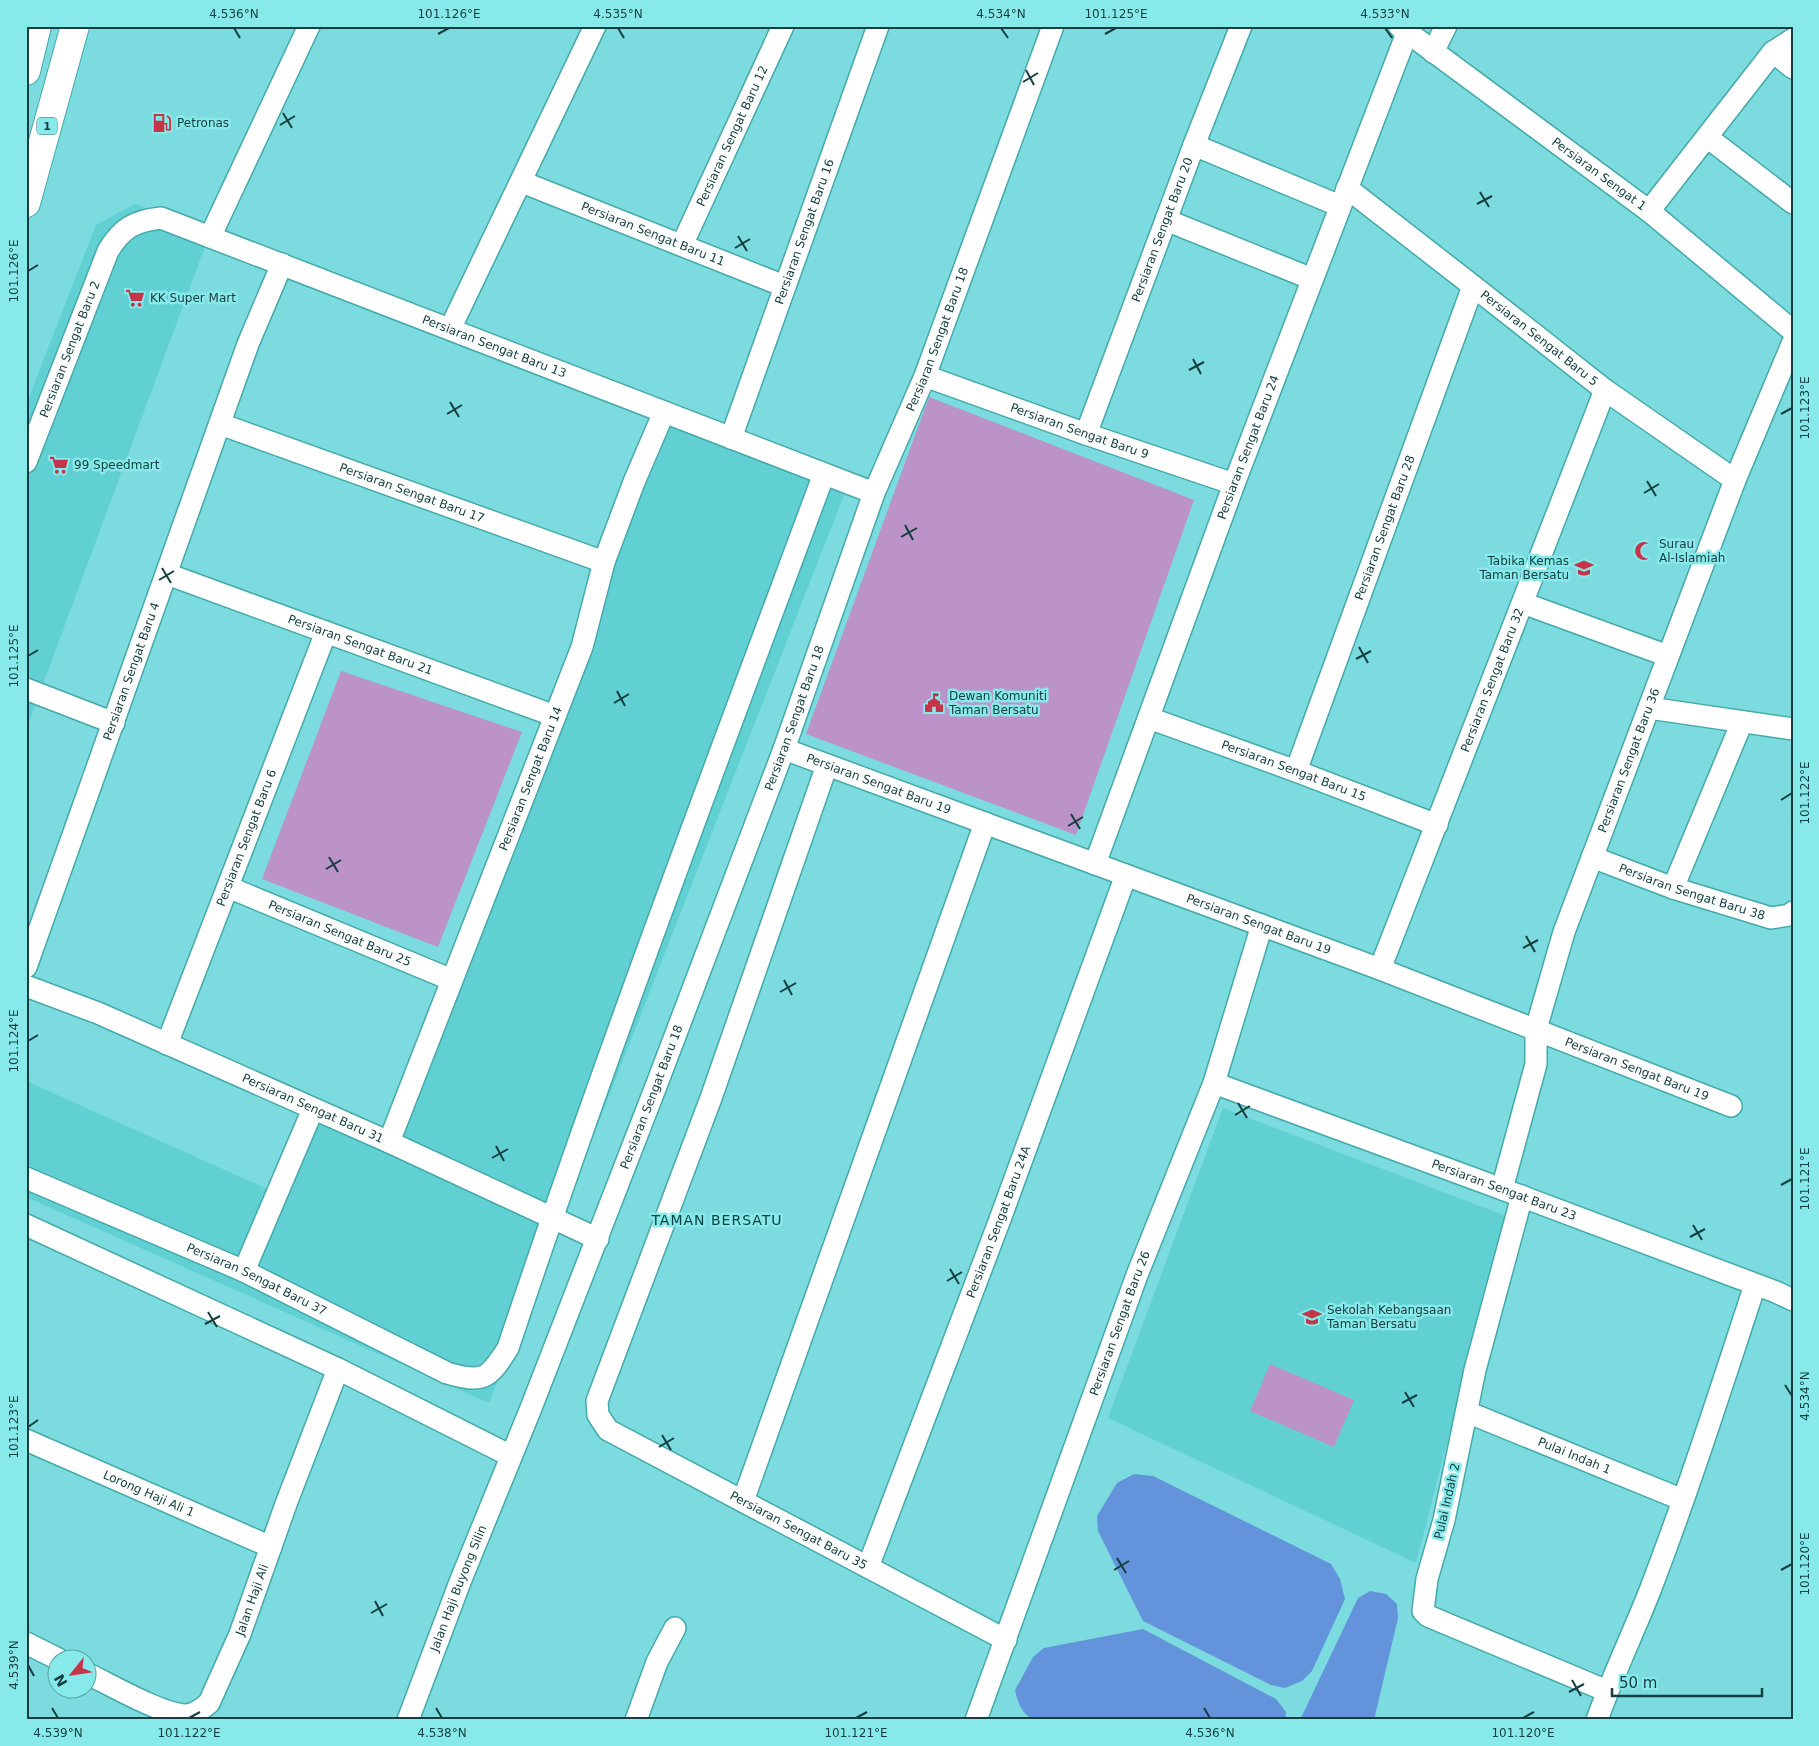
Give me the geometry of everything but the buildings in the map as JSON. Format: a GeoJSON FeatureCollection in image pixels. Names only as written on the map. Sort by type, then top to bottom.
{"type":"FeatureCollection","features":[{"type":"Feature","properties":{"kind":"highway"},"geometry":{"type":"LineString","coordinates":[[26,71],[37,26]]}},
{"type":"Feature","properties":{"kind":"highway","name":"1"},"geometry":{"type":"LineString","coordinates":[[26,203],[67,34]]}},
{"type":"Feature","properties":{"kind":"street"},"geometry":{"type":"LineString","coordinates":[[210,237],[309,26]]}},
{"type":"Feature","properties":{"kind":"street"},"geometry":{"type":"LineString","coordinates":[[450,329],[596,26]]}},
{"type":"Feature","properties":{"kind":"street","name":"Persiaran Sengat Baru 12"},"geometry":{"type":"LineString","coordinates":[[682,245],[784,26]]}},
{"type":"Feature","properties":{"kind":"street","name":"Persiaran Sengat Baru 16"},"geometry":{"type":"LineString","coordinates":[[731,438],[878,26]]}},
{"type":"Feature","properties":{"kind":"street","name":"Persiaran Sengat Baru 18"},"geometry":{"type":"LineString","coordinates":[[531,1408],[598,1239],[784,749],[874,493],[925,376],[1054,26]]}},
{"type":"Feature","properties":{"kind":"street","name":"Persiaran Sengat Baru 20"},"geometry":{"type":"LineString","coordinates":[[1086,434],[1194,144],[1241,26]]}},
{"type":"Feature","properties":{"kind":"street"},"geometry":{"type":"LineString","coordinates":[[1433,52],[1446,26]]}},
{"type":"Feature","properties":{"kind":"street","name":"Persiaran Sengat 1"},"geometry":{"type":"LineString","coordinates":[[1403,30],[1649,211],[1793,331]]}},
{"type":"Feature","properties":{"kind":"street","name":"Persiaran Sengat Baru 24"},"geometry":{"type":"LineString","coordinates":[[1096,864],[1234,484],[1344,197],[1403,30]]}},
{"type":"Feature","properties":{"kind":"street"},"geometry":{"type":"LineString","coordinates":[[1649,211],[1773,52],[1793,39]]}},
{"type":"Feature","properties":{"kind":"street"},"geometry":{"type":"LineString","coordinates":[[1773,52],[1793,68]]}},
{"type":"Feature","properties":{"kind":"street"},"geometry":{"type":"LineString","coordinates":[[1707,137],[1793,203]]}},
{"type":"Feature","properties":{"kind":"street","name":"Persiaran Sengat Baru 5"},"geometry":{"type":"LineString","coordinates":[[1194,144],[1344,197],[1473,286],[1605,390],[1735,480]]}},
{"type":"Feature","properties":{"kind":"street","name":"Persiaran Sengat Baru 11"},"geometry":{"type":"LineString","coordinates":[[522,182],[784,286]]}},
{"type":"Feature","properties":{"kind":"street","name":"Persiaran Sengat Baru 13"},"geometry":{"type":"LineString","coordinates":[[117,236],[132,225],[146,220],[161,218],[874,493]]}},
{"type":"Feature","properties":{"kind":"street"},"geometry":{"type":"LineString","coordinates":[[1166,220],[1312,279]]}},
{"type":"Feature","properties":{"kind":"street","name":"Persiaran Sengat Baru 2"},"geometry":{"type":"LineString","coordinates":[[26,462],[108,251],[117,236]]}},
{"type":"Feature","properties":{"kind":"street","name":"Persiaran Sengat Baru 4"},"geometry":{"type":"LineString","coordinates":[[26,967],[168,574],[248,344],[282,264]]}},
{"type":"Feature","properties":{"kind":"street","name":"Persiaran Sengat Baru 28"},"geometry":{"type":"LineString","coordinates":[[1296,771],[1473,286]]}},
{"type":"Feature","properties":{"kind":"street","name":"Persiaran Sengat Baru 36"},"geometry":{"type":"LineString","coordinates":[[1502,1189],[1536,1064],[1536,1029],[1564,932],[1735,480],[1793,342]]}},
{"type":"Feature","properties":{"kind":"street","name":"Persiaran Sengat Baru 9"},"geometry":{"type":"LineString","coordinates":[[925,376],[1086,434],[1234,484]]}},
{"type":"Feature","properties":{"kind":"street","name":"Persiaran Sengat Baru 32"},"geometry":{"type":"LineString","coordinates":[[1380,969],[1605,390]]}},
{"type":"Feature","properties":{"kind":"street","name":"Persiaran Sengat Baru 14"},"geometry":{"type":"LineString","coordinates":[[389,1142],[582,647],[604,562],[634,482],[664,412]]}},
{"type":"Feature","properties":{"kind":"street","name":"Persiaran Sengat Baru 17"},"geometry":{"type":"LineString","coordinates":[[220,424],[604,562]]}},
{"type":"Feature","properties":{"kind":"street"},"geometry":{"type":"LineString","coordinates":[[552,1217],[728,730],[824,474]]}},
{"type":"Feature","properties":{"kind":"street","name":"Persiaran Sengat Baru 21"},"geometry":{"type":"LineString","coordinates":[[168,574],[554,716]]}},
{"type":"Feature","properties":{"kind":"street"},"geometry":{"type":"LineString","coordinates":[[1523,603],[1668,656]]}},
{"type":"Feature","properties":{"kind":"street","name":"Persiaran Sengat Baru 6"},"geometry":{"type":"LineString","coordinates":[[168,1044],[326,632]]}},
{"type":"Feature","properties":{"kind":"street"},"geometry":{"type":"LineString","coordinates":[[26,688],[114,723]]}},
{"type":"Feature","properties":{"kind":"street"},"geometry":{"type":"LineString","coordinates":[[1649,708],[1793,729]]}},
{"type":"Feature","properties":{"kind":"street","name":"Persiaran Sengat Baru 15"},"geometry":{"type":"LineString","coordinates":[[1149,718],[1296,771],[1437,825]]}},
{"type":"Feature","properties":{"kind":"street"},"geometry":{"type":"LineString","coordinates":[[1673,888],[1742,722]]}},
{"type":"Feature","properties":{"kind":"street","name":"Persiaran Sengat Baru 19"},"geometry":{"type":"LineString","coordinates":[[784,749],[1380,969],[1731,1106]]}},
{"type":"Feature","properties":{"kind":"street","name":"Persiaran Sengat Baru 35"},"geometry":{"type":"LineString","coordinates":[[827,765],[711,1098],[597,1401],[598,1415],[608,1430],[1006,1640]]}},
{"type":"Feature","properties":{"kind":"street"},"geometry":{"type":"LineString","coordinates":[[743,1501],[985,823]]}},
{"type":"Feature","properties":{"kind":"street","name":"Persiaran Sengat Baru 38"},"geometry":{"type":"LineString","coordinates":[[1592,857],[1673,888],[1771,918],[1790,915],[1793,912]]}},
{"type":"Feature","properties":{"kind":"street","name":"Persiaran Sengat Baru 24A"},"geometry":{"type":"LineString","coordinates":[[868,1567],[999,1222],[1126,875]]}},
{"type":"Feature","properties":{"kind":"street","name":"Persiaran Sengat Baru 25"},"geometry":{"type":"LineString","coordinates":[[228,887],[452,980]]}},
{"type":"Feature","properties":{"kind":"street","name":"Persiaran Sengat Baru 26"},"geometry":{"type":"LineString","coordinates":[[976,1720],[1137,1275],[1214,1084],[1262,925]]}},
{"type":"Feature","properties":{"kind":"street","name":"Persiaran Sengat Baru 31"},"geometry":{"type":"LineString","coordinates":[[26,986],[168,1044],[389,1142],[598,1239]]}},
{"type":"Feature","properties":{"kind":"street","name":"Persiaran Sengat Baru 23"},"geometry":{"type":"LineString","coordinates":[[1214,1084],[1522,1196],[1793,1300]]}},
{"type":"Feature","properties":{"kind":"street"},"geometry":{"type":"LineString","coordinates":[[244,1271],[313,1109]]}},
{"type":"Feature","properties":{"kind":"street","name":"Persiaran Sengat Baru 37"},"geometry":{"type":"LineString","coordinates":[[26,1178],[244,1271],[447,1373],[469,1379],[485,1376],[498,1363],[508,1348],[552,1217]]}},
{"type":"Feature","properties":{"kind":"street","name":"Pulai Indah 2"},"geometry":{"type":"LineString","coordinates":[[1522,1196],[1475,1370],[1444,1520],[1427,1579],[1423,1611],[1428,1616],[1607,1691]]}},
{"type":"Feature","properties":{"kind":"street"},"geometry":{"type":"LineString","coordinates":[[26,1224],[338,1369],[510,1456]]}},
{"type":"Feature","properties":{"kind":"street"},"geometry":{"type":"LineString","coordinates":[[1597,1720],[1607,1691],[1648,1594],[1683,1500],[1755,1285]]}},
{"type":"Feature","properties":{"kind":"street","name":"Jalan Haji Ali"},"geometry":{"type":"LineString","coordinates":[[98,1679],[168,1712],[187,1715],[200,1710],[209,1703],[236,1642],[338,1369]]}},
{"type":"Feature","properties":{"kind":"street","name":"Jalan Haji Buyong Silin"},"geometry":{"type":"LineString","coordinates":[[408,1720],[460,1582],[531,1408]]}},
{"type":"Feature","properties":{"kind":"street","name":"Pulai Indah 1"},"geometry":{"type":"LineString","coordinates":[[1467,1412],[1683,1500]]}},
{"type":"Feature","properties":{"kind":"street","name":"Lorong Haji Ali 1"},"geometry":{"type":"LineString","coordinates":[[26,1440],[271,1547]]}},
{"type":"Feature","properties":{"kind":"street"},"geometry":{"type":"LineString","coordinates":[[636,1720],[657,1662],[675,1628]]}},
{"type":"Feature","properties":{"kind":"street"},"geometry":{"type":"LineString","coordinates":[[26,1643],[48,1654]]}},
{"type":"Feature","properties":{"kind":"shaded area"},"geometry":{"type":"Polygon","coordinates":[[[135,204],[210,233],[26,730],[26,405],[96,225],[135,204]]]}},
{"type":"Feature","properties":{"kind":"shaded area"},"geometry":{"type":"Polygon","coordinates":[[[929,397],[1194,500],[1076,835],[806,734],[929,397]]]}},
{"type":"Feature","properties":{"kind":"shaded area"},"geometry":{"type":"Polygon","coordinates":[[[662,408],[851,477],[489,1403],[26,1197],[26,1081],[274,1192],[311,1109],[384,1141],[662,408]]]}},
{"type":"Feature","properties":{"kind":"shaded area"},"geometry":{"type":"Polygon","coordinates":[[[341,671],[522,732],[438,947],[262,879],[341,671]]]}},
{"type":"Feature","properties":{"kind":"shaded area","name":"Sekolah Kebangsaan Taman Bersatu"},"geometry":{"type":"Polygon","coordinates":[[[1223,1108],[1506,1216],[1416,1563],[1108,1418],[1223,1108]]]}},
{"type":"Feature","properties":{"kind":"shaded area"},"geometry":{"type":"Polygon","coordinates":[[[1270,1364],[1354,1400],[1334,1447],[1250,1411],[1270,1364]]]}},
{"type":"Feature","properties":{"kind":"shaded area"},"geometry":{"type":"Polygon","coordinates":[[[1134,1474],[1153,1476],[1331,1564],[1340,1579],[1345,1599],[1312,1671],[1302,1681],[1285,1688],[1271,1685],[1143,1621],[1098,1531],[1097,1516],[1117,1483],[1134,1474]]]}},
{"type":"Feature","properties":{"kind":"shaded area"},"geometry":{"type":"Polygon","coordinates":[[[1370,1591],[1386,1594],[1397,1604],[1398,1618],[1374,1720],[1300,1720],[1358,1598],[1370,1591]]]}},
{"type":"Feature","properties":{"kind":"shaded area"},"geometry":{"type":"Polygon","coordinates":[[[1143,1629],[1276,1699],[1286,1712],[1285,1720],[1034,1720],[1023,1711],[1015,1690],[1033,1657],[1044,1648],[1143,1629]]]}},
{"type":"Feature","properties":{"kind":"place","name":"Petronas"},"geometry":{"type":"Point","coordinates":[162,123]}},
{"type":"Feature","properties":{"kind":"place","name":"KK Super Mart"},"geometry":{"type":"Point","coordinates":[135,298]}},
{"type":"Feature","properties":{"kind":"place","name":"99 Speedmart"},"geometry":{"type":"Point","coordinates":[59,465]}},
{"type":"Feature","properties":{"kind":"place","name":"Surau Al-Islamiah"},"geometry":{"type":"Point","coordinates":[1644,551]}},
{"type":"Feature","properties":{"kind":"place","name":"Tabika Kemas Taman Bersatu"},"geometry":{"type":"Point","coordinates":[1584,568]}},
{"type":"Feature","properties":{"kind":"place","name":"Dewan Komuniti Taman Bersatu"},"geometry":{"type":"Point","coordinates":[934,703]}},
{"type":"Feature","properties":{"kind":"place","name":"Sekolah Kebangsaan Taman Bersatu"},"geometry":{"type":"Point","coordinates":[1312,1317]}},
{"type":"Feature","properties":{"kind":"district","name":"TAMAN BERSATU"},"geometry":{"type":"Point","coordinates":[717,1220]}}]}
